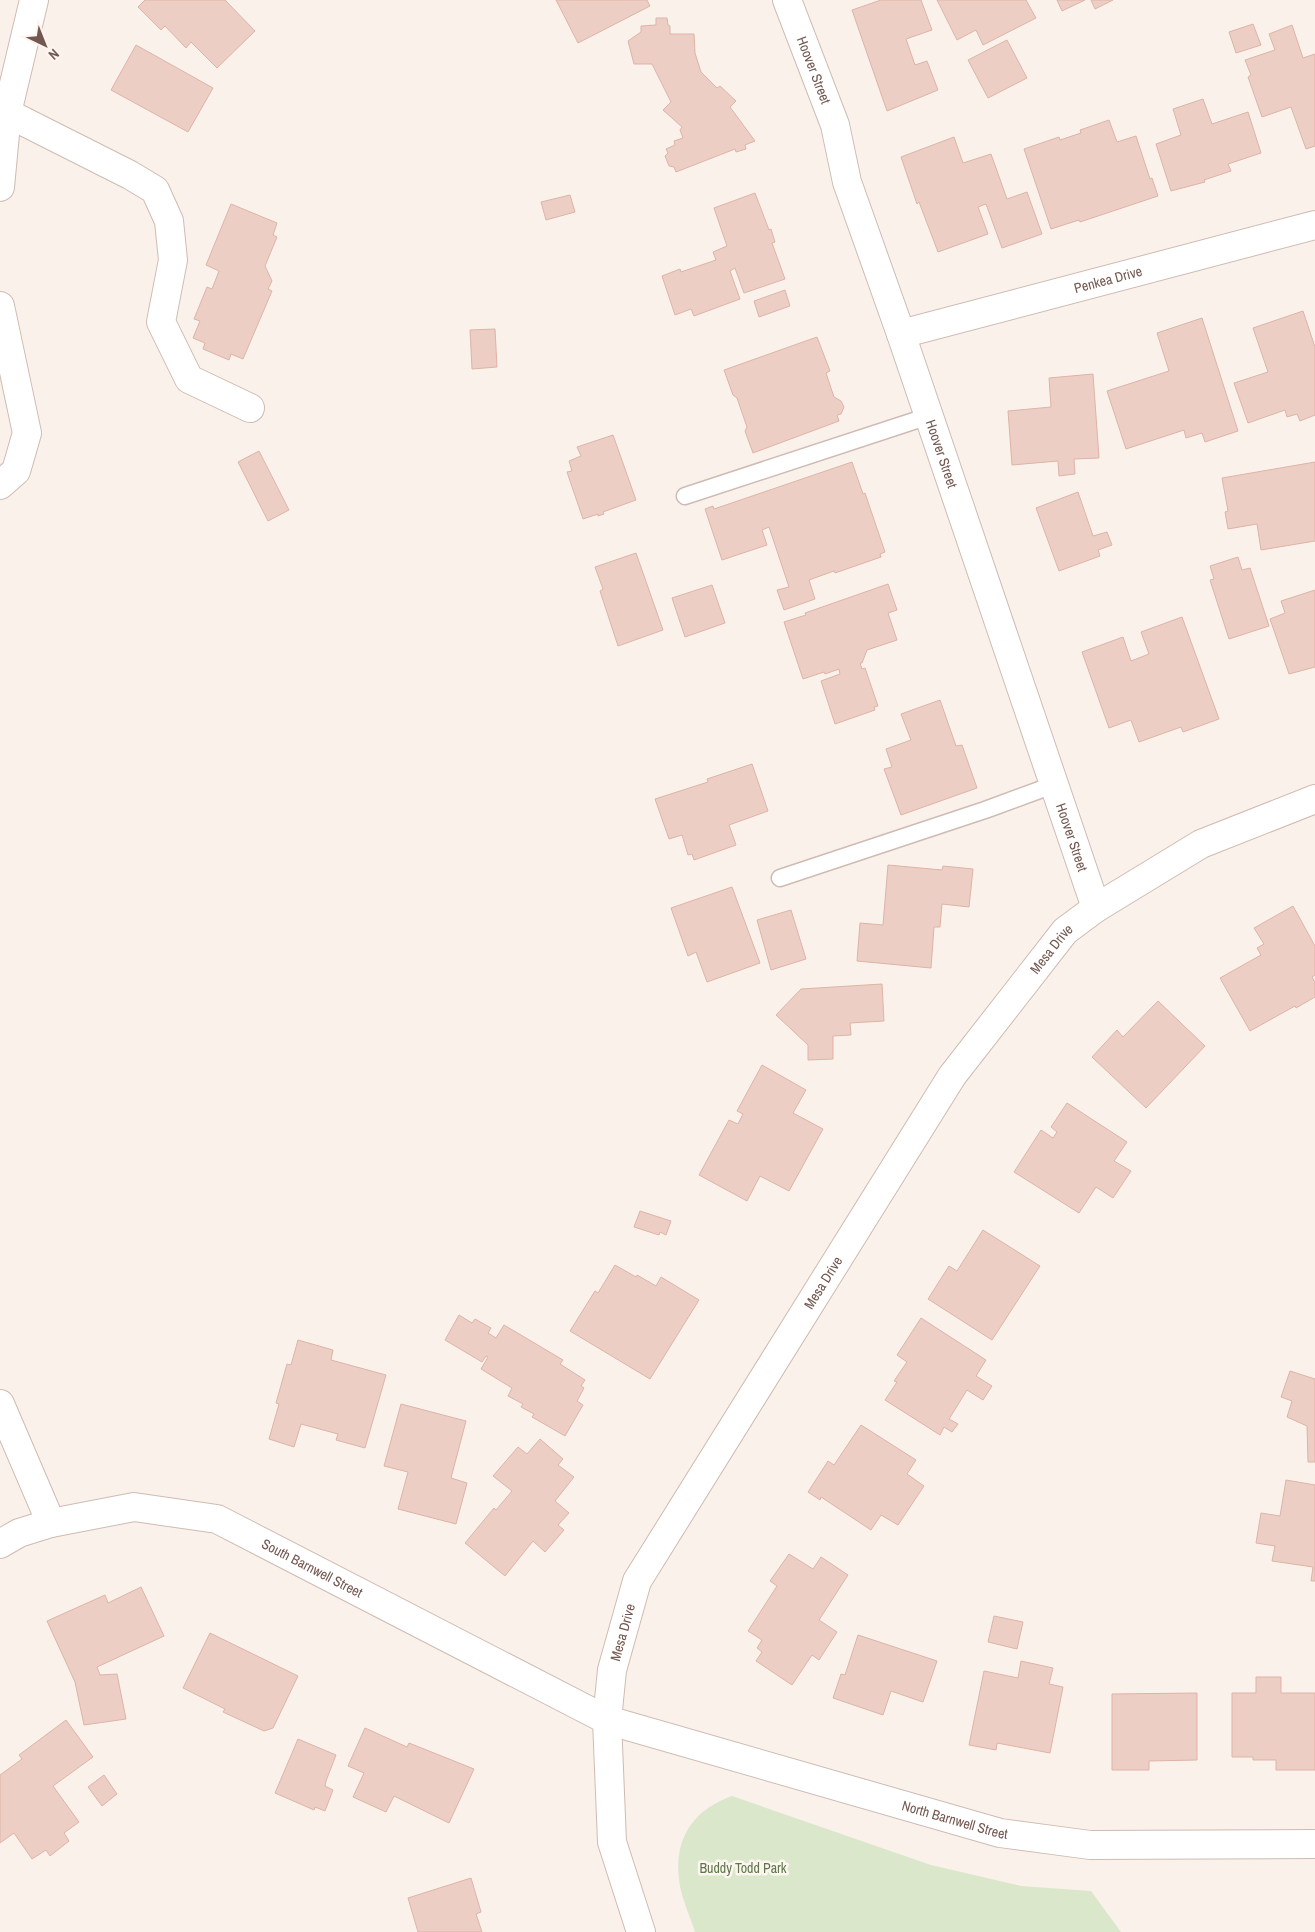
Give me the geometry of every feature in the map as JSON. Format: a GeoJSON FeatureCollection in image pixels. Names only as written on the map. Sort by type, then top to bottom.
{"type":"FeatureCollection","features":[{"type":"Feature","properties":{"kind":"street"},"geometry":{"type":"LineString","coordinates":[[0,187],[6,99],[34,0]]}},
{"type":"Feature","properties":{"kind":"street","name":"Hoover Street"},"geometry":{"type":"LineString","coordinates":[[787,0],[835,125],[847,182],[901,334],[1096,908]]}},
{"type":"Feature","properties":{"kind":"street"},"geometry":{"type":"LineString","coordinates":[[6,99],[154,190],[169,221],[173,260],[161,322],[189,379],[250,408]]}},
{"type":"Feature","properties":{"kind":"street","name":"Penkea Drive"},"geometry":{"type":"LineString","coordinates":[[901,334],[1315,225]]}},
{"type":"Feature","properties":{"kind":"street"},"geometry":{"type":"LineString","coordinates":[[0,306],[26,433],[16,471],[0,485]]}},
{"type":"Feature","properties":{"kind":"street","name":"Mesa Drive"},"geometry":{"type":"LineString","coordinates":[[641,1932],[612,1842],[607,1720],[612,1670],[637,1581],[952,1076],[1065,931],[1096,908],[1201,844],[1315,799]]}},
{"type":"Feature","properties":{"kind":"street"},"geometry":{"type":"LineString","coordinates":[[0,1404],[51,1523]]}},
{"type":"Feature","properties":{"kind":"street","name":"South Barnwell Street"},"geometry":{"type":"LineString","coordinates":[[0,1544],[19,1533],[51,1523],[134,1507],[217,1519],[607,1720]]}},
{"type":"Feature","properties":{"kind":"street","name":"North Barnwell Street"},"geometry":{"type":"LineString","coordinates":[[607,1720],[1000,1833],[1090,1845],[1315,1844]]}},
{"type":"Feature","properties":{"kind":"lane"},"geometry":{"type":"LineString","coordinates":[[685,496],[929,416]]}},
{"type":"Feature","properties":{"kind":"lane"},"geometry":{"type":"LineString","coordinates":[[780,878],[1054,785]]}},
{"type":"Feature","properties":{"kind":"green space","name":"Buddy Todd Park"},"geometry":{"type":"Polygon","coordinates":[[[732,1796],[931,1865],[1021,1886],[1091,1891],[1121,1932],[695,1932],[679,1880],[678,1865],[683,1839],[697,1818],[707,1809],[732,1796]]]}},
{"type":"Feature","properties":{"kind":"building"},"geometry":{"type":"Polygon","coordinates":[[[145,0],[225,0],[255,31],[217,68],[191,42],[186,48],[165,26],[161,30],[138,7],[145,0]]]}},
{"type":"Feature","properties":{"kind":"building"},"geometry":{"type":"Polygon","coordinates":[[[556,0],[647,0],[650,6],[578,43],[556,0]]]}},
{"type":"Feature","properties":{"kind":"building"},"geometry":{"type":"Polygon","coordinates":[[[881,0],[921,0],[932,30],[906,39],[915,65],[927,61],[938,90],[887,111],[852,10],[881,0]]]}},
{"type":"Feature","properties":{"kind":"building"},"geometry":{"type":"Polygon","coordinates":[[[937,0],[1026,0],[1036,18],[983,45],[976,30],[957,40],[937,0]]]}},
{"type":"Feature","properties":{"kind":"building"},"geometry":{"type":"Polygon","coordinates":[[[1057,0],[1085,0],[1062,11],[1057,0]]]}},
{"type":"Feature","properties":{"kind":"building"},"geometry":{"type":"Polygon","coordinates":[[[1091,0],[1113,0],[1095,9],[1091,0]]]}},
{"type":"Feature","properties":{"kind":"building"},"geometry":{"type":"Polygon","coordinates":[[[656,18],[667,18],[670,34],[694,34],[695,53],[701,72],[717,88],[720,86],[736,101],[730,107],[755,141],[745,145],[746,149],[736,152],[735,149],[676,172],[674,167],[669,166],[665,156],[668,153],[666,149],[675,145],[674,141],[683,138],[680,130],[682,127],[663,110],[671,102],[652,64],[634,64],[628,41],[641,32],[641,26],[656,25],[656,18]]]}},
{"type":"Feature","properties":{"kind":"building"},"geometry":{"type":"Polygon","coordinates":[[[1253,24],[1261,45],[1236,53],[1229,32],[1253,24]]]}},
{"type":"Feature","properties":{"kind":"building"},"geometry":{"type":"Polygon","coordinates":[[[1292,25],[1303,58],[1315,54],[1315,146],[1306,149],[1291,107],[1262,117],[1248,77],[1251,75],[1245,60],[1275,50],[1269,34],[1292,25]]]}},
{"type":"Feature","properties":{"kind":"building"},"geometry":{"type":"Polygon","coordinates":[[[1007,40],[1027,78],[988,98],[968,60],[1007,40]]]}},
{"type":"Feature","properties":{"kind":"building"},"geometry":{"type":"Polygon","coordinates":[[[136,45],[213,88],[188,132],[111,90],[136,45]]]}},
{"type":"Feature","properties":{"kind":"building"},"geometry":{"type":"Polygon","coordinates":[[[1203,99],[1212,124],[1248,112],[1261,153],[1228,164],[1231,171],[1204,180],[1205,182],[1171,191],[1156,144],[1181,135],[1173,109],[1203,99]]]}},
{"type":"Feature","properties":{"kind":"building"},"geometry":{"type":"Polygon","coordinates":[[[1109,120],[1117,142],[1136,136],[1150,179],[1152,178],[1158,196],[1080,222],[1079,220],[1051,229],[1024,149],[1059,137],[1060,140],[1081,133],[1080,130],[1109,120]]]}},
{"type":"Feature","properties":{"kind":"building"},"geometry":{"type":"Polygon","coordinates":[[[954,137],[963,163],[991,154],[1007,199],[1027,192],[1042,234],[1002,248],[986,204],[978,207],[988,234],[938,252],[919,202],[917,204],[901,157],[954,137]]]}},
{"type":"Feature","properties":{"kind":"building"},"geometry":{"type":"Polygon","coordinates":[[[755,193],[769,230],[771,229],[775,242],[772,243],[785,279],[744,293],[735,268],[730,271],[740,299],[694,316],[691,309],[675,315],[662,276],[680,269],[681,272],[716,260],[713,252],[727,246],[714,208],[755,193]]]}},
{"type":"Feature","properties":{"kind":"building"},"geometry":{"type":"Polygon","coordinates":[[[570,195],[575,212],[546,220],[541,202],[570,195]]]}},
{"type":"Feature","properties":{"kind":"building"},"geometry":{"type":"Polygon","coordinates":[[[231,204],[277,223],[273,235],[277,237],[265,266],[272,281],[268,289],[272,291],[243,359],[231,354],[229,360],[203,349],[205,343],[193,338],[200,321],[194,319],[207,287],[212,289],[219,271],[206,265],[231,204]]]}},
{"type":"Feature","properties":{"kind":"building"},"geometry":{"type":"Polygon","coordinates":[[[785,290],[790,306],[759,317],[754,301],[785,290]]]}},
{"type":"Feature","properties":{"kind":"building"},"geometry":{"type":"Polygon","coordinates":[[[1303,311],[1315,347],[1315,415],[1300,421],[1297,414],[1287,417],[1285,410],[1248,423],[1234,383],[1268,372],[1253,328],[1303,311]]]}},
{"type":"Feature","properties":{"kind":"building"},"geometry":{"type":"Polygon","coordinates":[[[1202,318],[1238,431],[1205,442],[1202,433],[1186,438],[1184,430],[1126,449],[1107,391],[1169,371],[1157,333],[1202,318]]]}},
{"type":"Feature","properties":{"kind":"building"},"geometry":{"type":"Polygon","coordinates":[[[495,329],[497,367],[472,369],[470,330],[495,329]]]}},
{"type":"Feature","properties":{"kind":"building"},"geometry":{"type":"Polygon","coordinates":[[[817,337],[830,371],[826,373],[834,397],[841,401],[844,407],[841,414],[837,415],[839,421],[753,453],[745,431],[747,427],[737,398],[733,395],[724,370],[817,337]]]}},
{"type":"Feature","properties":{"kind":"building"},"geometry":{"type":"Polygon","coordinates":[[[1093,374],[1099,458],[1074,459],[1075,474],[1059,476],[1058,461],[1012,465],[1008,411],[1051,407],[1049,378],[1093,374]]]}},
{"type":"Feature","properties":{"kind":"building"},"geometry":{"type":"Polygon","coordinates":[[[613,435],[636,500],[603,512],[604,514],[583,519],[567,472],[572,471],[569,461],[581,456],[577,447],[613,435]]]}},
{"type":"Feature","properties":{"kind":"building"},"geometry":{"type":"Polygon","coordinates":[[[259,451],[289,510],[268,521],[238,462],[259,451]]]}},
{"type":"Feature","properties":{"kind":"building"},"geometry":{"type":"Polygon","coordinates":[[[852,462],[863,494],[865,493],[885,552],[880,554],[881,557],[809,580],[815,599],[784,610],[777,590],[789,587],[769,527],[762,530],[767,545],[722,560],[705,509],[713,506],[714,509],[852,462]]]}},
{"type":"Feature","properties":{"kind":"building"},"geometry":{"type":"Polygon","coordinates":[[[1315,462],[1315,541],[1261,550],[1257,524],[1228,529],[1225,512],[1228,511],[1222,478],[1315,462]]]}},
{"type":"Feature","properties":{"kind":"building"},"geometry":{"type":"Polygon","coordinates":[[[1078,492],[1093,536],[1107,532],[1112,545],[1098,550],[1100,556],[1059,571],[1036,508],[1078,492]]]}},
{"type":"Feature","properties":{"kind":"building"},"geometry":{"type":"Polygon","coordinates":[[[636,553],[663,630],[618,646],[600,591],[603,589],[595,567],[636,553]]]}},
{"type":"Feature","properties":{"kind":"building"},"geometry":{"type":"Polygon","coordinates":[[[1238,557],[1242,570],[1250,568],[1269,626],[1229,639],[1210,580],[1214,579],[1210,566],[1238,557]]]}},
{"type":"Feature","properties":{"kind":"building"},"geometry":{"type":"Polygon","coordinates":[[[888,584],[897,610],[888,613],[897,640],[867,650],[862,663],[860,663],[862,669],[865,668],[878,706],[874,707],[875,710],[835,724],[821,681],[840,674],[839,669],[803,679],[784,622],[888,584]]]}},
{"type":"Feature","properties":{"kind":"building"},"geometry":{"type":"Polygon","coordinates":[[[712,585],[725,623],[685,637],[672,598],[712,585]]]}},
{"type":"Feature","properties":{"kind":"building"},"geometry":{"type":"Polygon","coordinates":[[[1315,590],[1315,667],[1289,674],[1270,619],[1285,613],[1281,601],[1315,590]]]}},
{"type":"Feature","properties":{"kind":"building"},"geometry":{"type":"Polygon","coordinates":[[[1182,617],[1219,719],[1183,732],[1181,727],[1139,742],[1131,720],[1109,728],[1082,652],[1123,637],[1131,661],[1149,654],[1141,632],[1182,617]]]}},
{"type":"Feature","properties":{"kind":"building"},"geometry":{"type":"Polygon","coordinates":[[[940,700],[956,746],[962,745],[977,788],[901,815],[884,769],[892,767],[886,749],[911,740],[901,714],[940,700]]]}},
{"type":"Feature","properties":{"kind":"building"},"geometry":{"type":"Polygon","coordinates":[[[752,764],[768,811],[729,825],[736,845],[694,860],[692,854],[688,855],[682,835],[669,839],[655,799],[708,782],[707,779],[752,764]]]}},
{"type":"Feature","properties":{"kind":"building"},"geometry":{"type":"Polygon","coordinates":[[[888,865],[942,870],[943,866],[973,869],[969,907],[942,904],[940,927],[934,927],[931,968],[857,961],[860,923],[883,925],[888,865]]]}},
{"type":"Feature","properties":{"kind":"building"},"geometry":{"type":"Polygon","coordinates":[[[732,887],[760,963],[707,982],[696,952],[688,956],[671,908],[732,887]]]}},
{"type":"Feature","properties":{"kind":"building"},"geometry":{"type":"Polygon","coordinates":[[[1293,906],[1315,946],[1315,975],[1312,977],[1315,982],[1315,997],[1250,1031],[1220,978],[1261,955],[1257,948],[1264,944],[1254,928],[1293,906]]]}},
{"type":"Feature","properties":{"kind":"building"},"geometry":{"type":"Polygon","coordinates":[[[791,910],[806,959],[771,970],[757,920],[791,910]]]}},
{"type":"Feature","properties":{"kind":"building"},"geometry":{"type":"Polygon","coordinates":[[[882,984],[884,1021],[850,1023],[851,1035],[833,1036],[833,1059],[808,1060],[808,1045],[776,1015],[801,989],[882,984]]]}},
{"type":"Feature","properties":{"kind":"building"},"geometry":{"type":"Polygon","coordinates":[[[1158,1001],[1205,1046],[1146,1108],[1092,1057],[1117,1030],[1123,1037],[1158,1001]]]}},
{"type":"Feature","properties":{"kind":"building"},"geometry":{"type":"Polygon","coordinates":[[[762,1065],[806,1090],[793,1113],[823,1129],[789,1191],[760,1176],[747,1201],[699,1175],[729,1120],[738,1124],[743,1114],[737,1111],[762,1065]]]}},
{"type":"Feature","properties":{"kind":"building"},"geometry":{"type":"Polygon","coordinates":[[[1067,1103],[1127,1142],[1114,1161],[1131,1171],[1113,1198],[1096,1187],[1079,1213],[1014,1172],[1041,1130],[1053,1138],[1057,1132],[1051,1127],[1067,1103]]]}},
{"type":"Feature","properties":{"kind":"building"},"geometry":{"type":"Polygon","coordinates":[[[640,1211],[671,1221],[666,1235],[660,1232],[659,1235],[634,1227],[640,1211]]]}},
{"type":"Feature","properties":{"kind":"building"},"geometry":{"type":"Polygon","coordinates":[[[983,1230],[1040,1266],[992,1340],[928,1299],[949,1266],[957,1271],[983,1230]]]}},
{"type":"Feature","properties":{"kind":"building"},"geometry":{"type":"Polygon","coordinates":[[[615,1265],[656,1286],[661,1277],[699,1300],[650,1379],[570,1331],[595,1291],[598,1293],[615,1265]]]}},
{"type":"Feature","properties":{"kind":"building"},"geometry":{"type":"Polygon","coordinates":[[[459,1315],[472,1323],[475,1319],[491,1328],[488,1333],[496,1338],[504,1325],[563,1360],[560,1364],[585,1380],[581,1386],[584,1388],[577,1401],[583,1405],[565,1436],[532,1417],[534,1414],[521,1407],[523,1404],[508,1396],[512,1388],[481,1369],[488,1357],[486,1356],[482,1362],[445,1340],[459,1315]]]}},
{"type":"Feature","properties":{"kind":"building"},"geometry":{"type":"Polygon","coordinates":[[[921,1318],[986,1360],[976,1376],[992,1386],[983,1400],[967,1390],[949,1419],[958,1424],[952,1432],[944,1427],[940,1435],[885,1400],[897,1382],[894,1381],[907,1362],[897,1355],[921,1318]]]}},
{"type":"Feature","properties":{"kind":"building"},"geometry":{"type":"Polygon","coordinates":[[[298,1340],[333,1350],[331,1360],[386,1375],[365,1448],[336,1440],[338,1434],[301,1424],[294,1447],[269,1439],[279,1404],[276,1403],[287,1364],[291,1365],[298,1340]]]}},
{"type":"Feature","properties":{"kind":"building"},"geometry":{"type":"Polygon","coordinates":[[[1290,1371],[1315,1379],[1315,1462],[1308,1462],[1307,1426],[1287,1417],[1292,1401],[1281,1397],[1290,1371]]]}},
{"type":"Feature","properties":{"kind":"building"},"geometry":{"type":"Polygon","coordinates":[[[401,1404],[466,1421],[451,1478],[467,1483],[456,1524],[398,1509],[408,1472],[384,1466],[401,1404]]]}},
{"type":"Feature","properties":{"kind":"building"},"geometry":{"type":"Polygon","coordinates":[[[861,1425],[916,1460],[907,1474],[924,1486],[898,1525],[881,1515],[871,1530],[821,1497],[820,1500],[808,1492],[828,1461],[834,1465],[861,1425]]]}},
{"type":"Feature","properties":{"kind":"building"},"geometry":{"type":"Polygon","coordinates":[[[540,1439],[563,1459],[558,1465],[574,1477],[555,1501],[569,1513],[558,1525],[564,1530],[545,1552],[533,1541],[505,1576],[465,1543],[494,1508],[496,1510],[512,1491],[493,1476],[518,1447],[527,1454],[540,1439]]]}},
{"type":"Feature","properties":{"kind":"building"},"geometry":{"type":"Polygon","coordinates":[[[1286,1480],[1315,1485],[1315,1581],[1311,1581],[1313,1567],[1272,1561],[1275,1546],[1256,1543],[1261,1513],[1280,1516],[1286,1480]]]}},
{"type":"Feature","properties":{"kind":"building"},"geometry":{"type":"Polygon","coordinates":[[[789,1554],[813,1569],[821,1557],[848,1575],[819,1620],[837,1632],[819,1660],[812,1655],[792,1685],[756,1661],[762,1652],[757,1648],[762,1640],[748,1631],[777,1586],[770,1581],[789,1554]]]}},
{"type":"Feature","properties":{"kind":"building"},"geometry":{"type":"Polygon","coordinates":[[[141,1587],[164,1636],[97,1667],[100,1675],[117,1674],[126,1719],[84,1725],[75,1682],[47,1621],[105,1595],[108,1603],[141,1587]]]}},
{"type":"Feature","properties":{"kind":"building"},"geometry":{"type":"Polygon","coordinates":[[[994,1616],[1023,1622],[1017,1649],[988,1642],[994,1616]]]}},
{"type":"Feature","properties":{"kind":"building"},"geometry":{"type":"Polygon","coordinates":[[[210,1633],[298,1676],[273,1728],[264,1731],[223,1712],[225,1709],[183,1688],[210,1633]]]}},
{"type":"Feature","properties":{"kind":"building"},"geometry":{"type":"Polygon","coordinates":[[[858,1635],[937,1661],[923,1702],[891,1691],[883,1715],[833,1698],[841,1674],[845,1675],[858,1635]]]}},
{"type":"Feature","properties":{"kind":"building"},"geometry":{"type":"Polygon","coordinates":[[[1021,1661],[1053,1668],[1049,1684],[1063,1687],[1050,1753],[997,1743],[996,1750],[969,1745],[984,1671],[1018,1678],[1021,1661]]]}},
{"type":"Feature","properties":{"kind":"building"},"geometry":{"type":"Polygon","coordinates":[[[1256,1677],[1281,1677],[1281,1693],[1315,1693],[1315,1770],[1276,1770],[1276,1760],[1253,1760],[1253,1757],[1232,1757],[1232,1693],[1256,1693],[1256,1677]]]}},
{"type":"Feature","properties":{"kind":"building"},"geometry":{"type":"Polygon","coordinates":[[[1197,1693],[1197,1760],[1149,1761],[1149,1770],[1112,1770],[1112,1694],[1197,1693]]]}},
{"type":"Feature","properties":{"kind":"building"},"geometry":{"type":"Polygon","coordinates":[[[66,1720],[93,1757],[53,1786],[79,1822],[64,1833],[69,1841],[50,1856],[46,1850],[32,1859],[14,1833],[0,1843],[0,1775],[22,1759],[19,1755],[66,1720]]]}},
{"type":"Feature","properties":{"kind":"building"},"geometry":{"type":"Polygon","coordinates":[[[365,1728],[407,1747],[409,1743],[474,1769],[449,1823],[394,1796],[386,1812],[353,1797],[364,1773],[348,1766],[365,1728]]]}},
{"type":"Feature","properties":{"kind":"building"},"geometry":{"type":"Polygon","coordinates":[[[298,1739],[336,1755],[325,1786],[333,1790],[325,1811],[315,1807],[314,1810],[275,1793],[298,1739]]]}},
{"type":"Feature","properties":{"kind":"building"},"geometry":{"type":"Polygon","coordinates":[[[104,1775],[117,1794],[102,1806],[88,1787],[104,1775]]]}},
{"type":"Feature","properties":{"kind":"building"},"geometry":{"type":"Polygon","coordinates":[[[471,1878],[481,1912],[476,1914],[482,1932],[418,1932],[408,1898],[471,1878]]]}}]}
